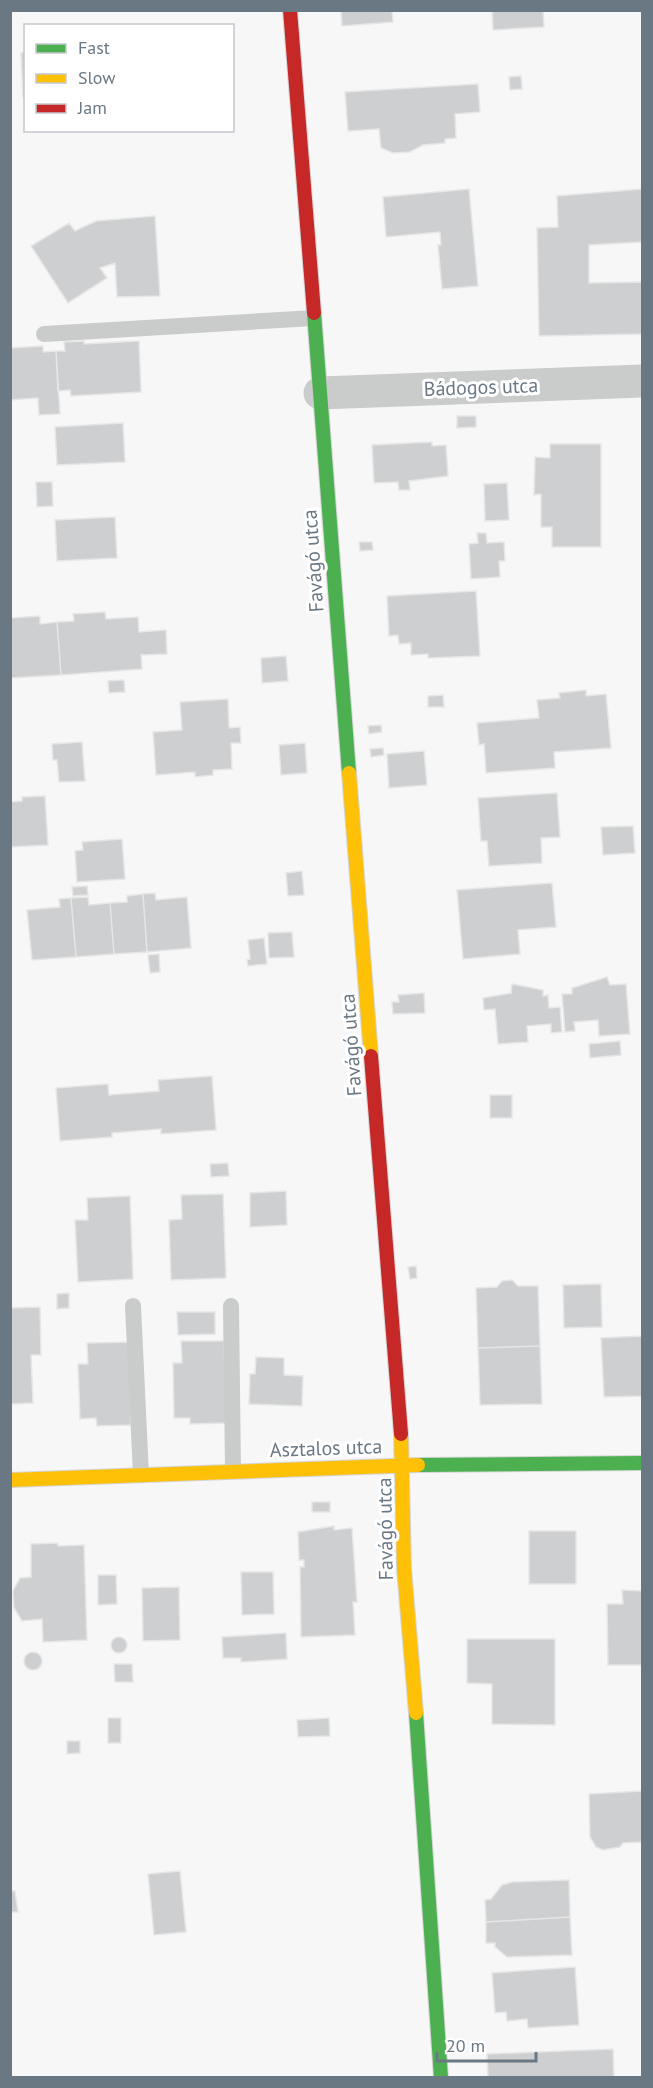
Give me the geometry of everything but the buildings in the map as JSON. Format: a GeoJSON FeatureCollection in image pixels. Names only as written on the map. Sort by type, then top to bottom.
{"type":"FeatureCollection","features":[{"type":"Feature","properties":{"kind":"street","name":"Favágó utca"},"geometry":{"type":"LineString","coordinates":[[290,10],[403,1465],[404,1568],[426,1832],[441,2078]]}},
{"type":"Feature","properties":{"kind":"street","name":"Bádogos utca"},"geometry":{"type":"LineString","coordinates":[[320,393],[642,381]]}},
{"type":"Feature","properties":{"kind":"street","name":"Asztalos utca"},"geometry":{"type":"LineString","coordinates":[[10,1480],[403,1465],[642,1462]]}},
{"type":"Feature","properties":{"kind":"lane"},"geometry":{"type":"LineString","coordinates":[[44,334],[314,318]]}},
{"type":"Feature","properties":{"kind":"lane"},"geometry":{"type":"LineString","coordinates":[[133,1306],[141,1475]]}},
{"type":"Feature","properties":{"kind":"lane"},"geometry":{"type":"LineString","coordinates":[[231,1306],[233,1472]]}},
{"type":"Feature","properties":{"kind":"traffic: fast"},"geometry":{"type":"LineString","coordinates":[[314,313],[349,773]]}},
{"type":"Feature","properties":{"kind":"traffic: fast"},"geometry":{"type":"LineString","coordinates":[[418,1465],[642,1463]]}},
{"type":"Feature","properties":{"kind":"traffic: fast"},"geometry":{"type":"LineString","coordinates":[[416,1713],[441,2078]]}},
{"type":"Feature","properties":{"kind":"traffic: slow"},"geometry":{"type":"LineString","coordinates":[[349,773],[371,1056]]}},
{"type":"Feature","properties":{"kind":"traffic: slow"},"geometry":{"type":"LineString","coordinates":[[401,1434],[404,1568],[416,1713]]}},
{"type":"Feature","properties":{"kind":"traffic: slow"},"geometry":{"type":"LineString","coordinates":[[10,1480],[418,1465]]}},
{"type":"Feature","properties":{"kind":"traffic: jam"},"geometry":{"type":"LineString","coordinates":[[290,10],[314,313]]}},
{"type":"Feature","properties":{"kind":"traffic: jam"},"geometry":{"type":"LineString","coordinates":[[371,1056],[401,1434]]}}]}
